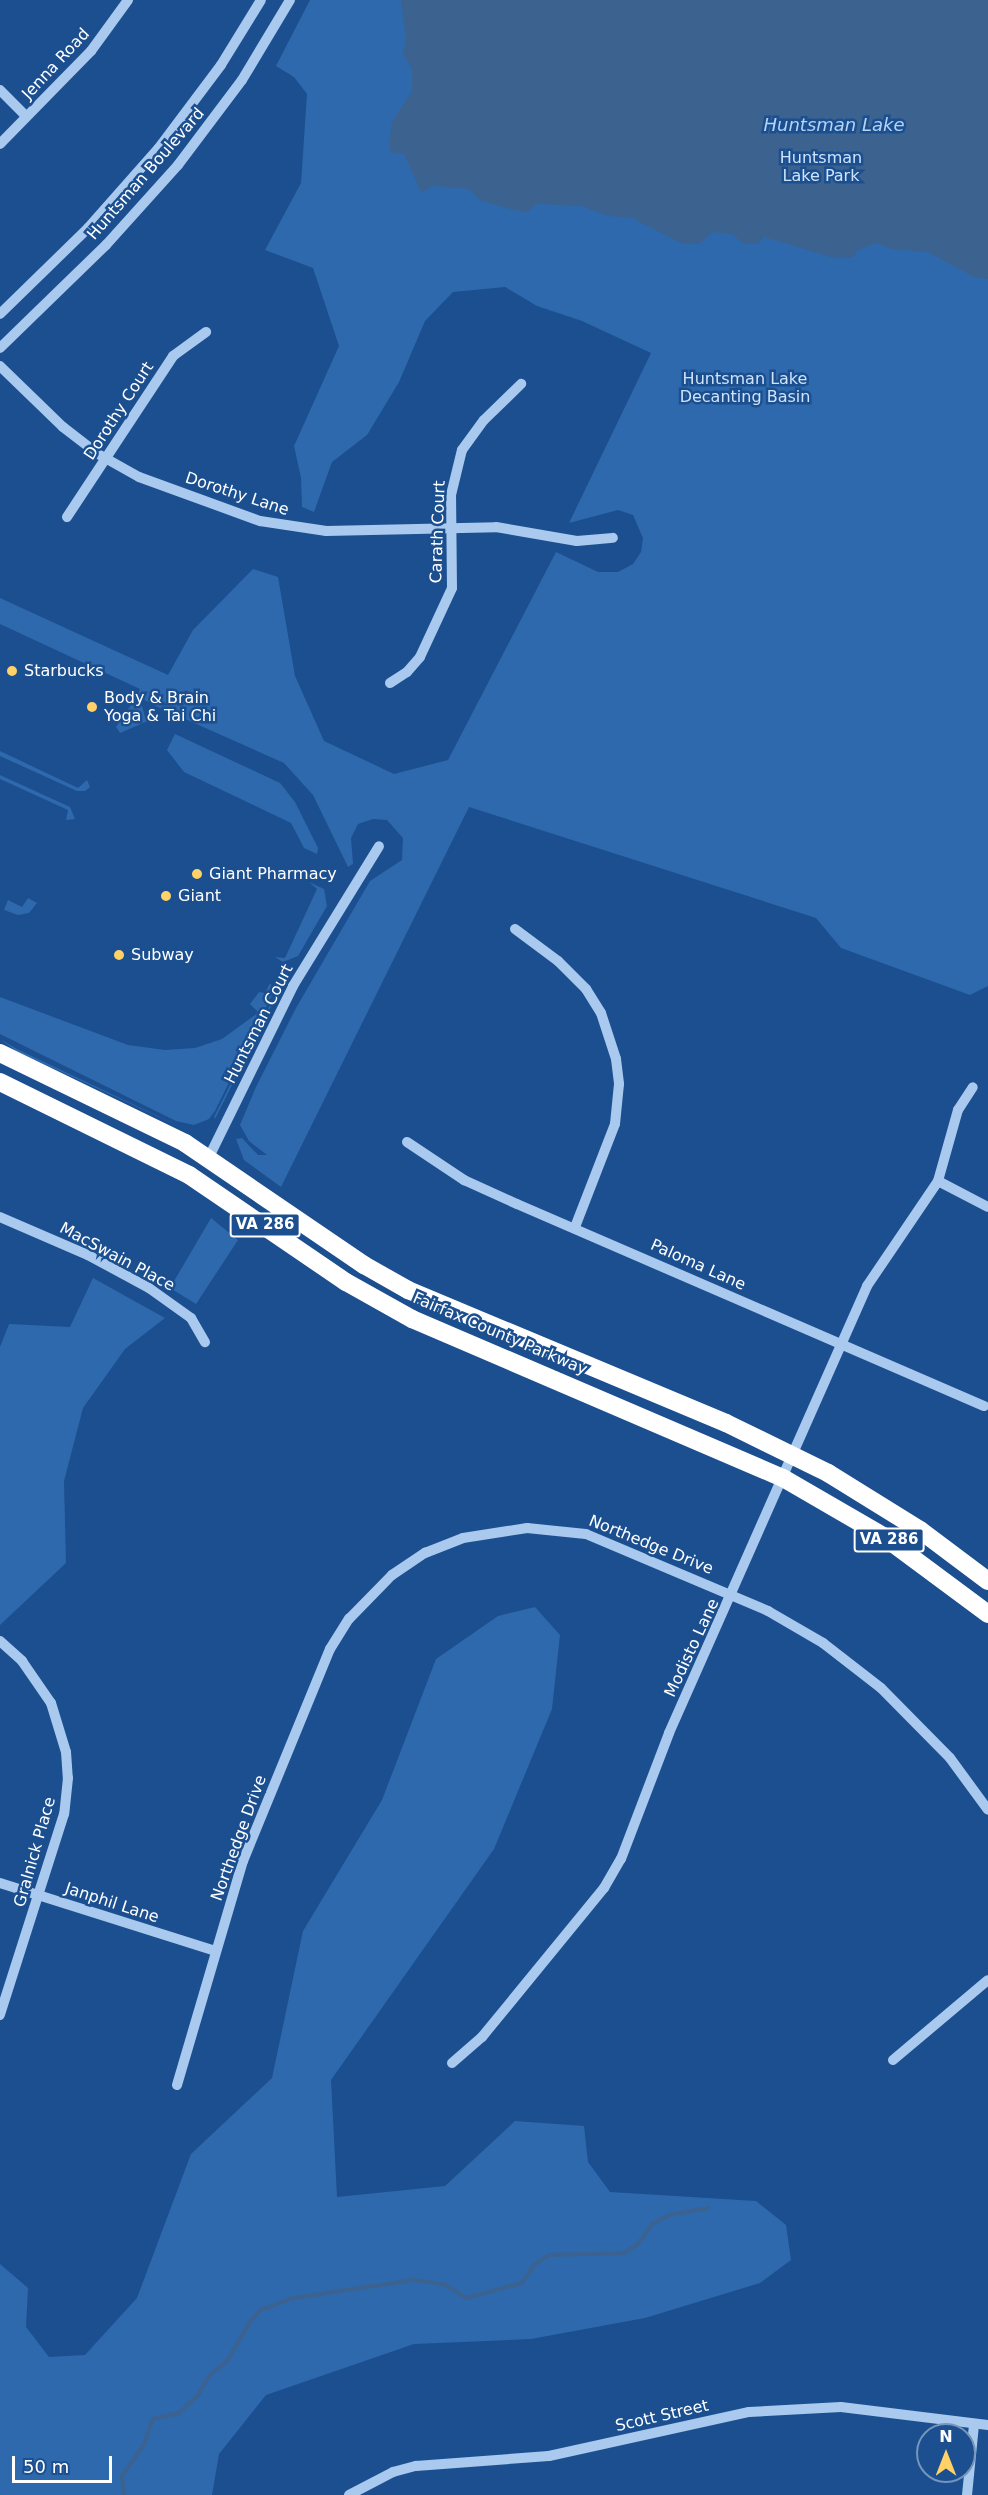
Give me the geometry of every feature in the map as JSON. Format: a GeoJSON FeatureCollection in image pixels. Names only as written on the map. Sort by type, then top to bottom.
{"type":"FeatureCollection","features":[{"type":"Feature","properties":{"kind":"highway","name":"Fairfax County Parkway"},"geometry":{"type":"LineString","coordinates":[[0,1053],[209,1157],[364,1265],[408,1290],[691,1407],[793,1455],[888,1509],[988,1581]]}},
{"type":"Feature","properties":{"kind":"highway","name":"Fairfax County Parkway"},"geometry":{"type":"LineString","coordinates":[[0,1082],[189,1175],[346,1282],[412,1319],[783,1478],[883,1536],[988,1614]]}},
{"type":"Feature","properties":{"kind":"street","name":"Jenna Road"},"geometry":{"type":"LineString","coordinates":[[0,144],[91,51],[128,0]]}},
{"type":"Feature","properties":{"kind":"street","name":"Huntsman Boulevard"},"geometry":{"type":"LineString","coordinates":[[0,314],[88,228],[158,149],[221,65],[261,0]]}},
{"type":"Feature","properties":{"kind":"street","name":"Huntsman Boulevard"},"geometry":{"type":"LineString","coordinates":[[0,348],[106,245],[178,165],[242,80],[290,0]]}},
{"type":"Feature","properties":{"kind":"street"},"geometry":{"type":"LineString","coordinates":[[0,90],[26,116]]}},
{"type":"Feature","properties":{"kind":"street","name":"Dorothy Court"},"geometry":{"type":"LineString","coordinates":[[67,517],[173,356],[206,332]]}},
{"type":"Feature","properties":{"kind":"street","name":"Dorothy Lane"},"geometry":{"type":"LineString","coordinates":[[0,366],[76,439],[139,477],[283,526],[326,531],[524,529],[577,541],[613,538]]}},
{"type":"Feature","properties":{"kind":"street","name":"Carath Court"},"geometry":{"type":"LineString","coordinates":[[390,683],[407,672],[420,657],[448,600],[454,576],[453,481],[462,450],[484,420],[521,384]]}},
{"type":"Feature","properties":{"kind":"street","name":"Huntsman Court"},"geometry":{"type":"LineString","coordinates":[[209,1157],[293,986],[379,846]]}},
{"type":"Feature","properties":{"kind":"street"},"geometry":{"type":"LineString","coordinates":[[515,929],[558,961],[586,989],[601,1013],[616,1059],[619,1084],[615,1124],[575,1227]]}},
{"type":"Feature","properties":{"kind":"street","name":"Modisto Lane"},"geometry":{"type":"LineString","coordinates":[[453,2063],[482,2037],[612,1875],[634,1829],[669,1733],[733,1595],[842,1344],[878,1266],[938,1181],[958,1110],[973,1087]]}},
{"type":"Feature","properties":{"kind":"street","name":"Paloma Lane"},"geometry":{"type":"LineString","coordinates":[[407,1142],[464,1180],[984,1406]]}},
{"type":"Feature","properties":{"kind":"street"},"geometry":{"type":"LineString","coordinates":[[938,1181],[988,1207]]}},
{"type":"Feature","properties":{"kind":"street","name":"MacSwain Place"},"geometry":{"type":"LineString","coordinates":[[0,1217],[88,1255],[149,1288],[191,1318],[206,1342]]}},
{"type":"Feature","properties":{"kind":"street","name":"Northedge Drive"},"geometry":{"type":"LineString","coordinates":[[177,2085],[243,1861],[330,1649],[349,1619],[392,1575],[425,1553],[463,1538],[492,1531],[546,1528],[608,1541],[733,1595],[804,1632],[881,1688],[950,1758],[988,1810]]}},
{"type":"Feature","properties":{"kind":"street","name":"Gralnick Place"},"geometry":{"type":"LineString","coordinates":[[0,1641],[39,1682],[59,1723],[66,1752],[64,1814],[0,2015]]}},
{"type":"Feature","properties":{"kind":"street","name":"Janphil Lane"},"geometry":{"type":"LineString","coordinates":[[0,1883],[216,1951]]}},
{"type":"Feature","properties":{"kind":"street"},"geometry":{"type":"LineString","coordinates":[[893,2060],[988,1980]]}},
{"type":"Feature","properties":{"kind":"street","name":"Scott Street"},"geometry":{"type":"LineString","coordinates":[[349,2495],[393,2472],[416,2466],[549,2456],[749,2412],[841,2407],[966,2423]]}},
{"type":"Feature","properties":{"kind":"green space","name":"Huntsman Lake Park"},"geometry":{"type":"Polygon","coordinates":[[[310,0],[988,0],[988,986],[970,995],[841,948],[816,918],[469,807],[281,1187],[244,1160],[236,1139],[242,1138],[258,1155],[267,1155],[249,1141],[240,1125],[256,1087],[296,1008],[370,881],[402,860],[403,838],[387,820],[373,819],[358,824],[351,838],[353,864],[348,867],[313,795],[284,763],[156,706],[137,696],[140,689],[0,624],[0,598],[168,675],[193,630],[253,569],[278,577],[295,676],[324,741],[394,774],[448,760],[556,552],[598,572],[618,572],[633,564],[641,552],[643,538],[633,515],[618,510],[569,523],[651,353],[582,321],[537,306],[505,287],[453,292],[425,321],[399,382],[367,435],[332,462],[314,512],[302,507],[301,478],[294,446],[339,346],[313,268],[265,250],[301,183],[307,94],[294,77],[276,66],[310,0]]]}},
{"type":"Feature","properties":{"kind":"green space"},"geometry":{"type":"Polygon","coordinates":[[[135,699],[141,702],[145,717],[150,720],[120,733],[116,727],[135,699]]]}},
{"type":"Feature","properties":{"kind":"green space"},"geometry":{"type":"Polygon","coordinates":[[[175,734],[280,783],[295,802],[318,848],[317,854],[304,848],[291,823],[184,772],[167,750],[175,734]]]}},
{"type":"Feature","properties":{"kind":"green space"},"geometry":{"type":"Polygon","coordinates":[[[0,751],[78,788],[87,780],[90,787],[85,791],[77,791],[0,756],[0,751]]]}},
{"type":"Feature","properties":{"kind":"green space"},"geometry":{"type":"Polygon","coordinates":[[[0,775],[70,807],[75,819],[66,820],[68,810],[0,779],[0,775]]]}},
{"type":"Feature","properties":{"kind":"green space"},"geometry":{"type":"Polygon","coordinates":[[[309,882],[324,889],[327,906],[298,956],[283,962],[275,957],[285,958],[317,889],[309,882]]]}},
{"type":"Feature","properties":{"kind":"green space"},"geometry":{"type":"Polygon","coordinates":[[[28,898],[37,903],[29,913],[18,915],[4,910],[8,900],[22,907],[28,898]]]}},
{"type":"Feature","properties":{"kind":"green space"},"geometry":{"type":"Polygon","coordinates":[[[270,983],[274,991],[215,1111],[209,1119],[194,1125],[176,1121],[0,1034],[0,997],[128,1045],[165,1050],[195,1048],[222,1039],[255,1015],[258,1012],[250,1004],[259,992],[265,993],[270,983]]]}},
{"type":"Feature","properties":{"kind":"green space"},"geometry":{"type":"Polygon","coordinates":[[[279,987],[278,993],[215,1119],[214,1117],[279,987]]]}},
{"type":"Feature","properties":{"kind":"green space"},"geometry":{"type":"Polygon","coordinates":[[[0,1039],[17,1049],[187,1130],[16,1051],[0,1039]]]}},
{"type":"Feature","properties":{"kind":"green space"},"geometry":{"type":"Polygon","coordinates":[[[211,1218],[238,1240],[196,1304],[170,1288],[211,1218]]]}},
{"type":"Feature","properties":{"kind":"green space"},"geometry":{"type":"Polygon","coordinates":[[[93,1278],[165,1318],[125,1349],[83,1408],[64,1481],[66,1563],[0,1625],[0,1347],[9,1324],[70,1327],[93,1278]]]}},
{"type":"Feature","properties":{"kind":"green space"},"geometry":{"type":"Polygon","coordinates":[[[535,1607],[560,1635],[552,1709],[494,1849],[331,2080],[337,2197],[445,2186],[515,2121],[584,2126],[588,2162],[610,2192],[756,2201],[786,2225],[791,2260],[760,2283],[645,2318],[531,2339],[414,2344],[266,2395],[219,2454],[212,2495],[0,2495],[0,2264],[28,2288],[26,2327],[49,2357],[85,2355],[137,2298],[191,2154],[272,2078],[303,1931],[382,1800],[436,1659],[498,1616],[535,1607]]]}},
{"type":"Feature","properties":{"kind":"water","name":"Huntsman Lake"},"geometry":{"type":"Polygon","coordinates":[[[401,0],[988,0],[988,279],[974,277],[928,252],[892,249],[876,243],[858,250],[852,258],[834,258],[764,237],[757,244],[744,244],[732,234],[713,232],[699,244],[681,243],[632,218],[609,216],[581,206],[537,204],[526,213],[481,201],[469,189],[434,186],[421,192],[404,154],[391,152],[389,143],[392,122],[412,91],[412,69],[403,54],[406,39],[401,0]]]}},
{"type":"Feature","properties":{"kind":"waterway"},"geometry":{"type":"LineString","coordinates":[[124,2495],[122,2476],[144,2444],[153,2419],[179,2413],[198,2395],[209,2376],[227,2361],[251,2320],[261,2310],[293,2298],[414,2280],[443,2284],[466,2298],[522,2283],[534,2265],[549,2255],[624,2253],[637,2245],[652,2224],[669,2215],[708,2208]]}},
{"type":"Feature","properties":{"kind":"place","name":"Starbucks"},"geometry":{"type":"Point","coordinates":[12,671]}},
{"type":"Feature","properties":{"kind":"place","name":"Body & Brain Yoga & Tai Chi"},"geometry":{"type":"Point","coordinates":[92,707]}},
{"type":"Feature","properties":{"kind":"place","name":"Giant Pharmacy"},"geometry":{"type":"Point","coordinates":[197,874]}},
{"type":"Feature","properties":{"kind":"place","name":"Giant"},"geometry":{"type":"Point","coordinates":[166,896]}},
{"type":"Feature","properties":{"kind":"place","name":"Subway"},"geometry":{"type":"Point","coordinates":[119,955]}},
{"type":"Feature","properties":{"kind":"park label","name":"Huntsman Lake Decanting Basin"},"geometry":{"type":"Point","coordinates":[745,388]}}]}
